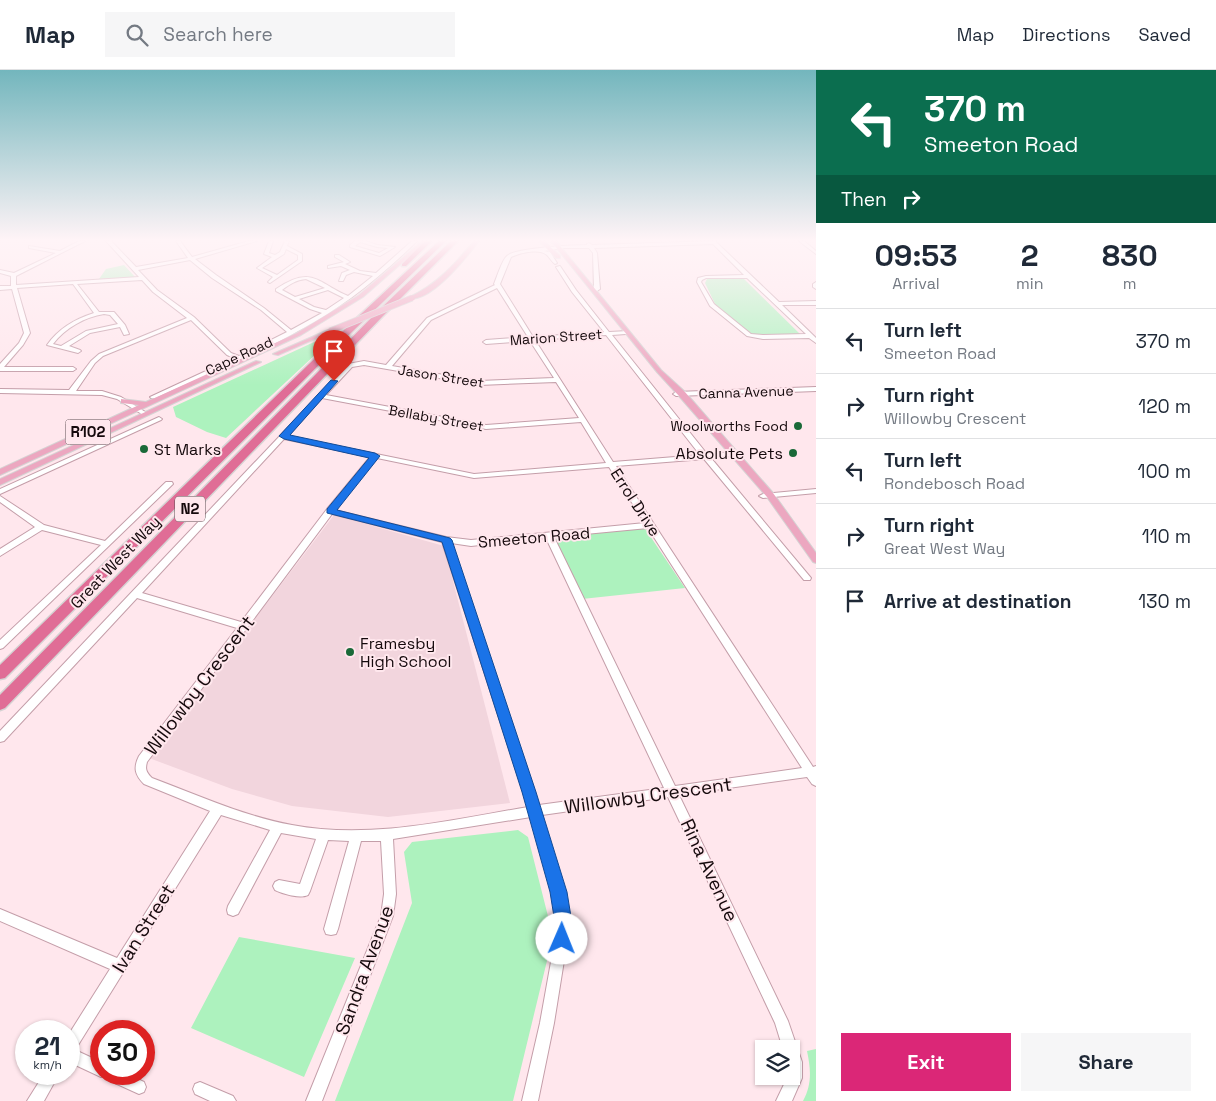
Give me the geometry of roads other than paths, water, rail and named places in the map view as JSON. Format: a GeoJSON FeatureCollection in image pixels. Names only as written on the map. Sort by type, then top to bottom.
{"type":"FeatureCollection","features":[{"type":"Feature","properties":{"kind":"highway"},"geometry":{"type":"LineString","coordinates":[[349,330],[382,289]]}},
{"type":"Feature","properties":{"kind":"highway","name":"N2"},"geometry":{"type":"LineString","coordinates":[[349,330],[392,289]]}},
{"type":"Feature","properties":{"kind":"highway","name":"N2"},"geometry":{"type":"LineString","coordinates":[[380,314],[406,289]]}},
{"type":"Feature","properties":{"kind":"highway"},"geometry":{"type":"LineString","coordinates":[[380,314],[409,289]]}},
{"type":"Feature","properties":{"kind":"highway","name":"Great West Way"},"geometry":{"type":"LineString","coordinates":[[0,704],[380,314]]}},
{"type":"Feature","properties":{"kind":"highway","name":"Great West Way"},"geometry":{"type":"LineString","coordinates":[[0,674],[349,330]]}},
{"type":"Feature","properties":{"kind":"main road","name":"Cape Road"},"geometry":{"type":"LineString","coordinates":[[0,472],[137,410],[151,400],[280,344],[321,322],[371,289]]}},
{"type":"Feature","properties":{"kind":"main road","name":"Cape Road"},"geometry":{"type":"LineString","coordinates":[[0,482],[287,348],[432,289]]}},
{"type":"Feature","properties":{"kind":"main road"},"geometry":{"type":"LineString","coordinates":[[590,289],[766,495],[816,560]]}},
{"type":"Feature","properties":{"kind":"main road"},"geometry":{"type":"LineString","coordinates":[[113,420],[125,412],[126,402],[151,400]]}},
{"type":"Feature","properties":{"kind":"street"},"geometry":{"type":"LineString","coordinates":[[0,368],[28,333],[15,289]]}},
{"type":"Feature","properties":{"kind":"street"},"geometry":{"type":"LineString","coordinates":[[79,289],[96,312]]}},
{"type":"Feature","properties":{"kind":"street"},"geometry":{"type":"LineString","coordinates":[[154,289],[192,318],[229,354],[238,358]]}},
{"type":"Feature","properties":{"kind":"street"},"geometry":{"type":"LineString","coordinates":[[232,289],[260,307],[291,333]]}},
{"type":"Feature","properties":{"kind":"street"},"geometry":{"type":"LineString","coordinates":[[279,289],[278,290],[312,308],[326,312]]}},
{"type":"Feature","properties":{"kind":"street"},"geometry":{"type":"LineString","coordinates":[[295,299],[326,289]]}},
{"type":"Feature","properties":{"kind":"street"},"geometry":{"type":"LineString","coordinates":[[332,289],[348,298]]}},
{"type":"Feature","properties":{"kind":"street"},"geometry":{"type":"LineString","coordinates":[[151,400],[291,333],[359,289]]}},
{"type":"Feature","properties":{"kind":"street"},"geometry":{"type":"LineString","coordinates":[[388,367],[429,319],[491,289]]}},
{"type":"Feature","properties":{"kind":"street","name":"Errol Drive"},"geometry":{"type":"LineString","coordinates":[[500,289],[611,464],[814,774]]}},
{"type":"Feature","properties":{"kind":"street"},"geometry":{"type":"LineString","coordinates":[[573,289],[706,457],[807,578]]}},
{"type":"Feature","properties":{"kind":"street"},"geometry":{"type":"LineString","coordinates":[[703,289],[712,306],[749,335],[763,337],[810,336]]}},
{"type":"Feature","properties":{"kind":"street"},"geometry":{"type":"LineString","coordinates":[[762,289],[816,341]]}},
{"type":"Feature","properties":{"kind":"street"},"geometry":{"type":"LineString","coordinates":[[777,304],[816,303]]}},
{"type":"Feature","properties":{"kind":"street"},"geometry":{"type":"LineString","coordinates":[[78,350],[64,347],[55,348],[50,345],[62,332],[96,312],[112,313],[122,325],[126,334]]}},
{"type":"Feature","properties":{"kind":"street"},"geometry":{"type":"LineString","coordinates":[[72,391],[93,362],[101,355],[192,318]]}},
{"type":"Feature","properties":{"kind":"street"},"geometry":{"type":"LineString","coordinates":[[64,347],[88,332],[122,325]]}},
{"type":"Feature","properties":{"kind":"street","name":"Marion Street"},"geometry":{"type":"LineString","coordinates":[[486,342],[626,332]]}},
{"type":"Feature","properties":{"kind":"street","name":"Jason Street"},"geometry":{"type":"LineString","coordinates":[[321,396],[348,367],[355,364],[388,367],[478,383],[557,380]]}},
{"type":"Feature","properties":{"kind":"street"},"geometry":{"type":"LineString","coordinates":[[0,368],[73,369]]}},
{"type":"Feature","properties":{"kind":"street","name":"Canna Avenue"},"geometry":{"type":"LineString","coordinates":[[679,394],[816,389]]}},
{"type":"Feature","properties":{"kind":"street"},"geometry":{"type":"LineString","coordinates":[[0,391],[102,393],[126,402],[145,414]]}},
{"type":"Feature","properties":{"kind":"street"},"geometry":{"type":"LineString","coordinates":[[0,738],[321,396]]}},
{"type":"Feature","properties":{"kind":"street","name":"Bellaby Street"},"geometry":{"type":"LineString","coordinates":[[321,396],[486,427],[583,420]]}},
{"type":"Feature","properties":{"kind":"street"},"geometry":{"type":"LineString","coordinates":[[0,492],[159,419]]}},
{"type":"Feature","properties":{"kind":"street"},"geometry":{"type":"LineString","coordinates":[[284,436],[474,476],[729,454]]}},
{"type":"Feature","properties":{"kind":"street","name":"Willowby Crescent"},"geometry":{"type":"LineString","coordinates":[[375,456],[330,511],[143,759],[140,769],[142,776],[148,781],[218,808],[278,828],[356,836],[387,835],[535,811],[814,774]]}},
{"type":"Feature","properties":{"kind":"street","name":"Great West Way"},"geometry":{"type":"LineString","coordinates":[[0,646],[169,484]]}},
{"type":"Feature","properties":{"kind":"street"},"geometry":{"type":"LineString","coordinates":[[766,495],[816,491]]}},
{"type":"Feature","properties":{"kind":"street"},"geometry":{"type":"LineString","coordinates":[[0,498],[41,527],[106,544]]}},
{"type":"Feature","properties":{"kind":"street","name":"Smeeton Road"},"geometry":{"type":"LineString","coordinates":[[330,511],[446,540],[488,543],[651,525]]}},
{"type":"Feature","properties":{"kind":"street"},"geometry":{"type":"LineString","coordinates":[[0,553],[41,527]]}},
{"type":"Feature","properties":{"kind":"street","name":"Rina Avenue"},"geometry":{"type":"LineString","coordinates":[[549,535],[790,1042],[795,1062],[795,1078],[784,1101]]}},
{"type":"Feature","properties":{"kind":"street"},"geometry":{"type":"LineString","coordinates":[[446,540],[535,811],[558,892],[564,923],[547,1023],[530,1101]]}},
{"type":"Feature","properties":{"kind":"street"},"geometry":{"type":"LineString","coordinates":[[135,594],[243,626]]}},
{"type":"Feature","properties":{"kind":"street","name":"Ivan Street"},"geometry":{"type":"LineString","coordinates":[[80,1029],[218,808]]}},
{"type":"Feature","properties":{"kind":"street"},"geometry":{"type":"LineString","coordinates":[[233,910],[278,828]]}},
{"type":"Feature","properties":{"kind":"street"},"geometry":{"type":"LineString","coordinates":[[279,886],[304,891],[324,834]]}},
{"type":"Feature","properties":{"kind":"street","name":"Sandra Avenue"},"geometry":{"type":"LineString","coordinates":[[314,1101],[387,916],[390,894],[387,835]]}},
{"type":"Feature","properties":{"kind":"street"},"geometry":{"type":"LineString","coordinates":[[331,929],[356,836]]}},
{"type":"Feature","properties":{"kind":"street"},"geometry":{"type":"LineString","coordinates":[[0,915],[119,966]]}},
{"type":"Feature","properties":{"kind":"street"},"geometry":{"type":"LineString","coordinates":[[35,1101],[45,1085]]}},
{"type":"Feature","properties":{"kind":"street"},"geometry":{"type":"LineString","coordinates":[[200,1089],[228,1101]]}},
{"type":"Feature","properties":{"kind":"place","name":"Woolworths Food"},"geometry":{"type":"Point","coordinates":[798,426]}},
{"type":"Feature","properties":{"kind":"place","name":"St Marks"},"geometry":{"type":"Point","coordinates":[144,449]}},
{"type":"Feature","properties":{"kind":"place","name":"Absolute Pets"},"geometry":{"type":"Point","coordinates":[793,453]}},
{"type":"Feature","properties":{"kind":"place","name":"Framesby High School"},"geometry":{"type":"Point","coordinates":[350,652]}}]}
